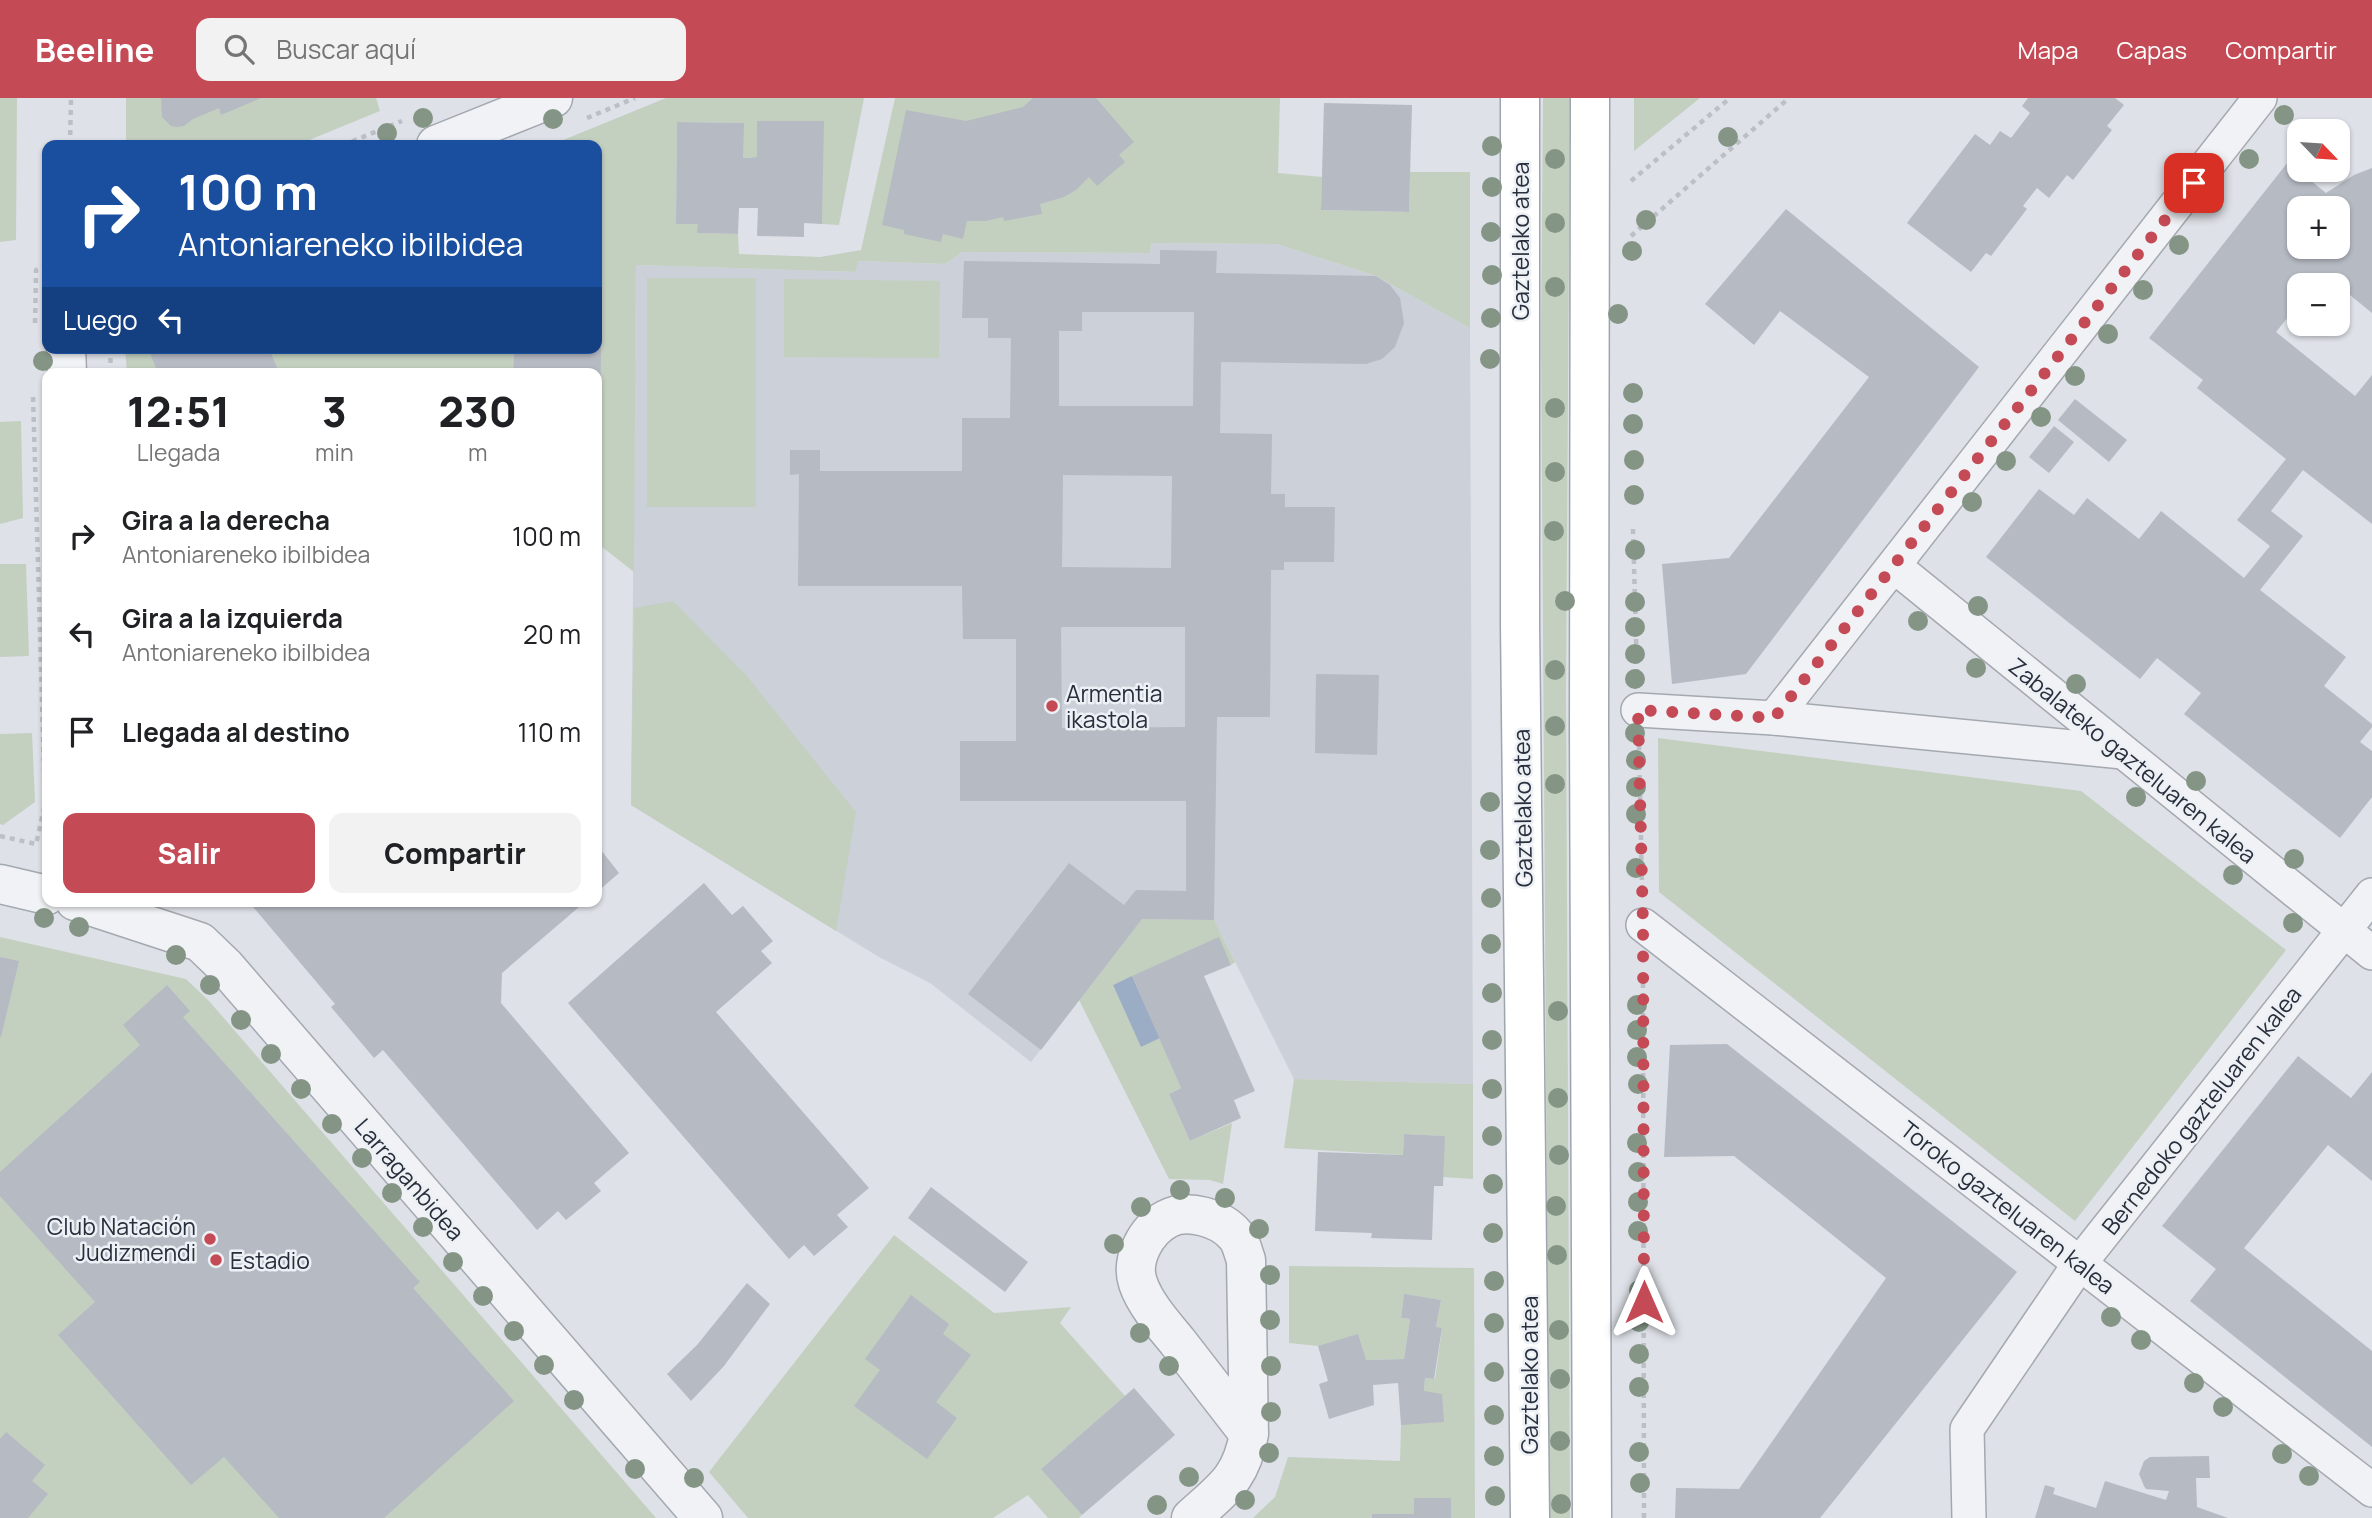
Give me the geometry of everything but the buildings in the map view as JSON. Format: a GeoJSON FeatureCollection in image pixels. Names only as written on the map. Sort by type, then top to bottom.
{"type":"FeatureCollection","features":[{"type":"Feature","properties":{"kind":"main road","name":"Gaztelako atea"},"geometry":{"type":"LineString","coordinates":[[1520,98],[1520,624],[1530,1518]]}},
{"type":"Feature","properties":{"kind":"main road"},"geometry":{"type":"LineString","coordinates":[[1590,98],[1588,750],[1592,1518]]}},
{"type":"Feature","properties":{"kind":"street"},"geometry":{"type":"LineString","coordinates":[[448,140],[553,98]]}},
{"type":"Feature","properties":{"kind":"street"},"geometry":{"type":"LineString","coordinates":[[1774,718],[2260,98]]}},
{"type":"Feature","properties":{"kind":"street","name":"Zabalateko gazteluaren kalea"},"geometry":{"type":"LineString","coordinates":[[1894,566],[2372,953]]}},
{"type":"Feature","properties":{"kind":"street"},"geometry":{"type":"LineString","coordinates":[[1638,710],[1774,718],[2123,752]]}},
{"type":"Feature","properties":{"kind":"street"},"geometry":{"type":"LineString","coordinates":[[0,884],[42,894]]}},
{"type":"Feature","properties":{"kind":"street","name":"Bernedoko gazteluaren kalea"},"geometry":{"type":"LineString","coordinates":[[1969,1518],[1967,1429],[2080,1263],[2372,895]]}},
{"type":"Feature","properties":{"kind":"street","name":"Larraganbidea"},"geometry":{"type":"LineString","coordinates":[[94,907],[200,942],[225,966],[703,1518]]}},
{"type":"Feature","properties":{"kind":"street","name":"Toroko gazteluaren kalea"},"geometry":{"type":"LineString","coordinates":[[1643,925],[2372,1490]]}},
{"type":"Feature","properties":{"kind":"street"},"geometry":{"type":"LineString","coordinates":[[1191,1518],[1232,1482],[1245,1458],[1249,1434],[1246,1260],[1237,1237],[1222,1223],[1207,1217],[1168,1218],[1152,1231],[1140,1249],[1136,1266],[1138,1283],[1154,1311],[1249,1434]]}},
{"type":"Feature","properties":{"kind":"path"},"geometry":{"type":"LineString","coordinates":[[69,140],[71,98]]}},
{"type":"Feature","properties":{"kind":"path"},"geometry":{"type":"LineString","coordinates":[[1591,216],[1730,98]]}},
{"type":"Feature","properties":{"kind":"path"},"geometry":{"type":"LineString","coordinates":[[1625,241],[1789,98]]}},
{"type":"Feature","properties":{"kind":"path"},"geometry":{"type":"LineString","coordinates":[[42,267],[36,270],[42,300]]}},
{"type":"Feature","properties":{"kind":"path"},"geometry":{"type":"LineString","coordinates":[[1638,710],[1643,925],[1644,1518]]}},
{"type":"Feature","properties":{"kind":"path"},"geometry":{"type":"LineString","coordinates":[[0,836],[36,844],[42,820]]}},
{"type":"Feature","properties":{"kind":"shaded area","name":"Armentia ikastola"},"geometry":{"type":"Polygon","coordinates":[[[1151,243],[1277,244],[1376,276],[1470,328],[1473,1084],[1294,1079],[1214,920],[1142,919],[1031,1062],[930,983],[879,957],[631,805],[636,265],[854,272],[858,261],[945,264],[962,252],[1150,253],[1151,243]]]}},
{"type":"Feature","properties":{"kind":"green space"},"geometry":{"type":"Polygon","coordinates":[[[0,98],[17,98],[16,240],[0,242],[0,98]]]}},
{"type":"Feature","properties":{"kind":"green space"},"geometry":{"type":"Polygon","coordinates":[[[126,98],[376,98],[380,111],[309,140],[126,140],[126,98]]]}},
{"type":"Feature","properties":{"kind":"green space"},"geometry":{"type":"Polygon","coordinates":[[[666,98],[864,98],[839,225],[822,224],[823,121],[758,121],[757,157],[743,158],[743,123],[677,122],[676,224],[698,224],[698,233],[738,234],[739,254],[820,257],[861,250],[895,98],[1280,98],[1278,173],[1322,177],[1321,210],[1409,212],[1410,172],[1470,172],[1470,328],[1376,276],[1277,244],[1151,243],[1150,253],[962,252],[945,264],[858,261],[855,272],[636,265],[634,572],[602,547],[602,368],[599,368],[600,354],[602,354],[602,140],[563,140],[666,98]]]}},
{"type":"Feature","properties":{"kind":"green space"},"geometry":{"type":"Polygon","coordinates":[[[1543,98],[1570,98],[1566,696],[1570,1518],[1549,1518],[1541,337],[1543,98]]]}},
{"type":"Feature","properties":{"kind":"green space"},"geometry":{"type":"Polygon","coordinates":[[[1634,98],[1700,98],[1634,151],[1634,98]]]}},
{"type":"Feature","properties":{"kind":"green space"},"geometry":{"type":"Polygon","coordinates":[[[647,278],[756,278],[756,507],[647,507],[647,278]]]}},
{"type":"Feature","properties":{"kind":"green space"},"geometry":{"type":"Polygon","coordinates":[[[784,279],[940,281],[939,358],[784,357],[784,279]]]}},
{"type":"Feature","properties":{"kind":"green space"},"geometry":{"type":"Polygon","coordinates":[[[125,354],[514,354],[513,368],[127,368],[125,354]]]}},
{"type":"Feature","properties":{"kind":"green space"},"geometry":{"type":"Polygon","coordinates":[[[21,421],[23,518],[0,524],[0,422],[21,421]]]}},
{"type":"Feature","properties":{"kind":"green space"},"geometry":{"type":"Polygon","coordinates":[[[0,564],[26,564],[29,656],[0,657],[0,564]]]}},
{"type":"Feature","properties":{"kind":"green space"},"geometry":{"type":"Polygon","coordinates":[[[673,601],[746,675],[856,812],[836,931],[631,805],[634,608],[673,601]]]}},
{"type":"Feature","properties":{"kind":"green space"},"geometry":{"type":"Polygon","coordinates":[[[32,733],[35,802],[3,825],[0,824],[0,734],[32,733]]]}},
{"type":"Feature","properties":{"kind":"green space"},"geometry":{"type":"Polygon","coordinates":[[[1658,738],[2081,791],[2286,950],[2075,1221],[1659,892],[1658,738]]]}},
{"type":"Feature","properties":{"kind":"green space"},"geometry":{"type":"Polygon","coordinates":[[[1142,919],[1214,920],[1235,962],[1231,965],[1218,938],[1113,985],[1141,1046],[1160,1038],[1181,1088],[1169,1094],[1190,1141],[1232,1123],[1223,1184],[1210,1180],[1169,1179],[1079,1000],[1142,919]]]}},
{"type":"Feature","properties":{"kind":"green space","name":"Estadio"},"geometry":{"type":"Polygon","coordinates":[[[0,937],[186,979],[209,1001],[656,1518],[0,1518],[0,937]]]}},
{"type":"Feature","properties":{"kind":"green space"},"geometry":{"type":"Polygon","coordinates":[[[1294,1079],[1473,1084],[1473,1179],[1443,1177],[1444,1136],[1404,1134],[1403,1155],[1284,1148],[1294,1079]]]}},
{"type":"Feature","properties":{"kind":"green space"},"geometry":{"type":"Polygon","coordinates":[[[894,1235],[994,1313],[1071,1307],[1060,1323],[1125,1396],[1042,1468],[1082,1515],[1079,1518],[1048,1518],[1028,1495],[993,1518],[748,1518],[709,1472],[894,1235]]]}},
{"type":"Feature","properties":{"kind":"green space"},"geometry":{"type":"Polygon","coordinates":[[[1289,1266],[1474,1268],[1475,1518],[1451,1518],[1451,1498],[1415,1498],[1414,1514],[1372,1514],[1372,1518],[1253,1518],[1275,1497],[1288,1457],[1400,1461],[1401,1425],[1424,1391],[1425,1378],[1435,1379],[1442,1329],[1436,1327],[1441,1300],[1404,1295],[1401,1318],[1410,1319],[1404,1359],[1366,1360],[1318,1346],[1289,1343],[1289,1266]]]}},
{"type":"Feature","properties":{"kind":"water"},"geometry":{"type":"Polygon","coordinates":[[[1132,976],[1160,1038],[1141,1047],[1113,985],[1132,976]]]}},
{"type":"Feature","properties":{"kind":"place","name":"Armentia ikastola"},"geometry":{"type":"Point","coordinates":[1052,706]}},
{"type":"Feature","properties":{"kind":"place","name":"Club Natación Judizmendi"},"geometry":{"type":"Point","coordinates":[210,1239]}},
{"type":"Feature","properties":{"kind":"place","name":"Estadio"},"geometry":{"type":"Point","coordinates":[216,1260]}},
{"type":"Feature","properties":{"kind":"route"},"geometry":{"type":"LineString","coordinates":[[1644,1302],[1643,925],[1638,710],[1774,718],[2194,183]]}}]}
